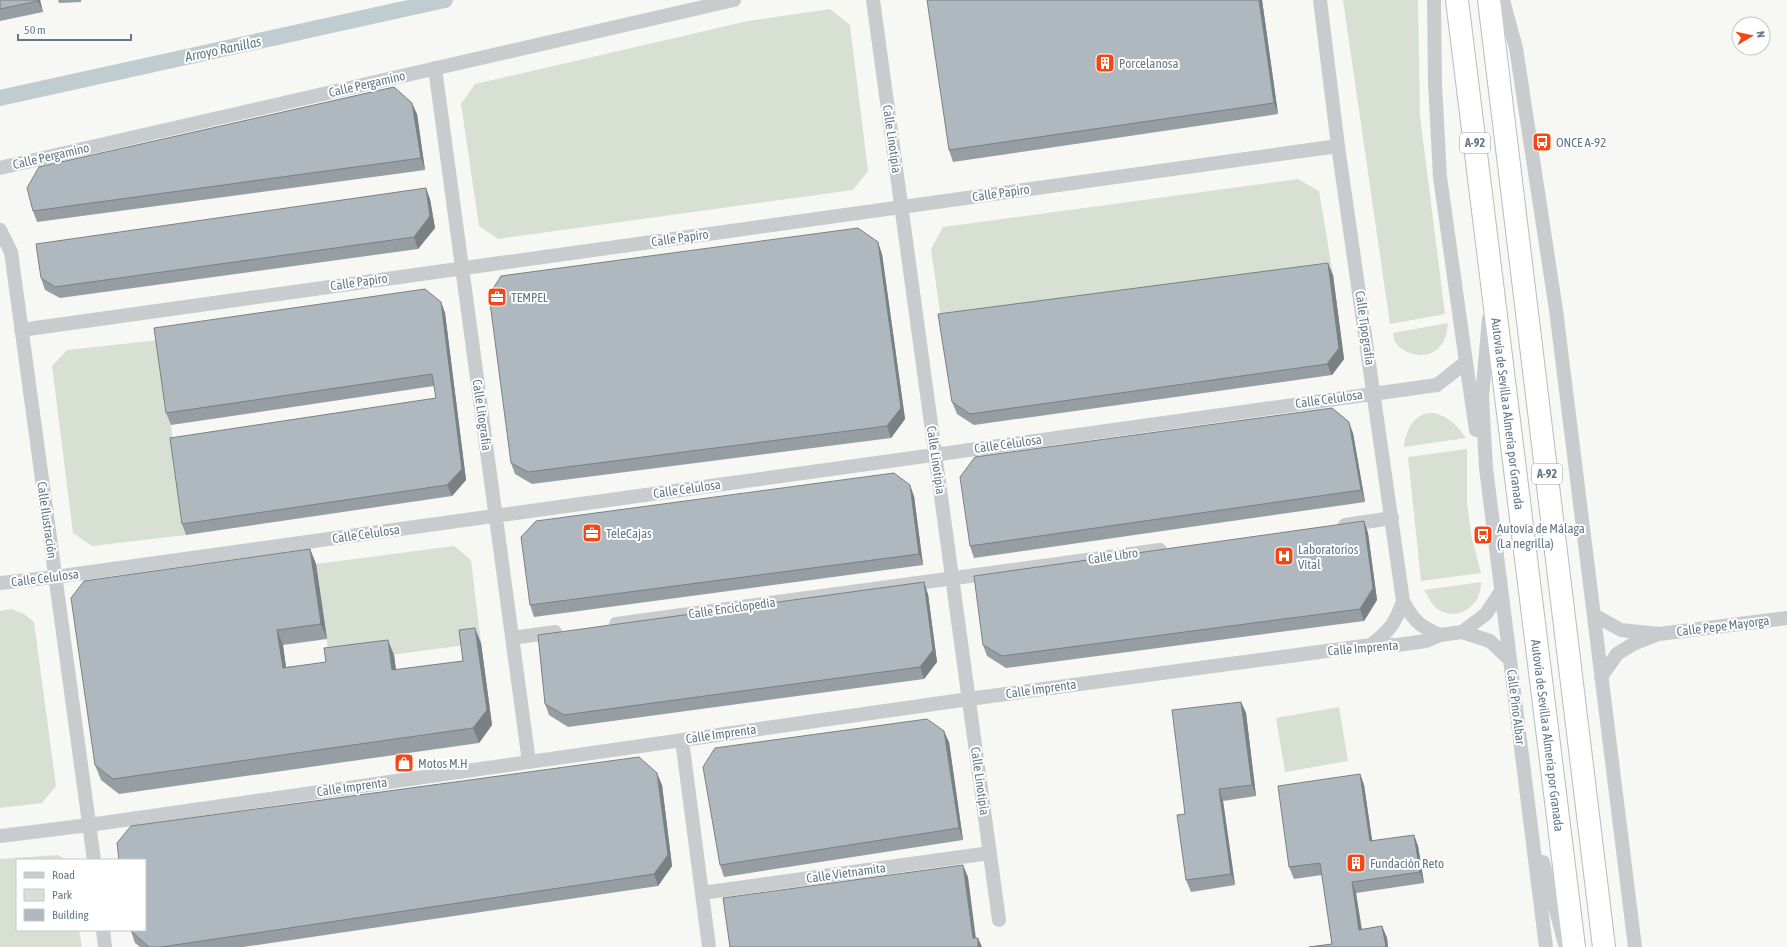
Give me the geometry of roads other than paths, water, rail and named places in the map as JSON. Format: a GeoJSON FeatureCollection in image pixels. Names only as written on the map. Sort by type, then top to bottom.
{"type":"FeatureCollection","features":[{"type":"Feature","properties":{"kind":"highway","name":"Autovía de Sevilla a Almería por Granada"},"geometry":{"type":"LineString","coordinates":[[1457,0],[1574,947]]}},
{"type":"Feature","properties":{"kind":"highway","name":"A-92"},"geometry":{"type":"LineString","coordinates":[[1490,0],[1604,947]]}},
{"type":"Feature","properties":{"kind":"street","name":"Calle Pergamino"},"geometry":{"type":"LineString","coordinates":[[0,168],[734,0]]}},
{"type":"Feature","properties":{"kind":"street","name":"Calle Linotipia"},"geometry":{"type":"LineString","coordinates":[[873,0],[999,920]]}},
{"type":"Feature","properties":{"kind":"street","name":"Calle Tipografía"},"geometry":{"type":"LineString","coordinates":[[1320,0],[1338,146],[1403,601],[1398,618],[1388,632],[1370,644]]}},
{"type":"Feature","properties":{"kind":"street"},"geometry":{"type":"LineString","coordinates":[[1434,0],[1435,84],[1440,177],[1475,425],[1486,468]]}},
{"type":"Feature","properties":{"kind":"street"},"geometry":{"type":"LineString","coordinates":[[1503,0],[1516,48],[1555,302],[1635,947]]}},
{"type":"Feature","properties":{"kind":"street","name":"Calle Litografía"},"geometry":{"type":"LineString","coordinates":[[436,68],[529,762]]}},
{"type":"Feature","properties":{"kind":"street","name":"Calle Papiro"},"geometry":{"type":"LineString","coordinates":[[21,330],[1338,146]]}},
{"type":"Feature","properties":{"kind":"street","name":"Calle Ilustración"},"geometry":{"type":"LineString","coordinates":[[0,230],[11,252],[94,859]]}},
{"type":"Feature","properties":{"kind":"street"},"geometry":{"type":"LineString","coordinates":[[1486,468],[1482,397],[1492,286]]}},
{"type":"Feature","properties":{"kind":"street","name":"Calle Celulosa"},"geometry":{"type":"LineString","coordinates":[[0,583],[55,577],[1437,385],[1466,362]]}},
{"type":"Feature","properties":{"kind":"street","name":"Calle Pino Albar"},"geometry":{"type":"LineString","coordinates":[[1486,468],[1546,947]]}},
{"type":"Feature","properties":{"kind":"street"},"geometry":{"type":"LineString","coordinates":[[1329,527],[1392,518]]}},
{"type":"Feature","properties":{"kind":"street","name":"Calle Libro"},"geometry":{"type":"LineString","coordinates":[[952,578],[1172,548]]}},
{"type":"Feature","properties":{"kind":"street","name":"Calle Enciclopedia"},"geometry":{"type":"LineString","coordinates":[[606,625],[952,578]]}},
{"type":"Feature","properties":{"kind":"street","name":"Calle Imprenta"},"geometry":{"type":"LineString","coordinates":[[1462,632],[1486,614],[1501,591]]}},
{"type":"Feature","properties":{"kind":"street"},"geometry":{"type":"LineString","coordinates":[[1403,601],[1413,618],[1427,629],[1440,635]]}},
{"type":"Feature","properties":{"kind":"street"},"geometry":{"type":"LineString","coordinates":[[1594,615],[1620,630],[1659,634]]}},
{"type":"Feature","properties":{"kind":"street","name":"Calle Pepe Mayorga"},"geometry":{"type":"LineString","coordinates":[[1659,634],[1787,618]]}},
{"type":"Feature","properties":{"kind":"street"},"geometry":{"type":"LineString","coordinates":[[512,638],[567,631]]}},
{"type":"Feature","properties":{"kind":"street","name":"Calle Imprenta"},"geometry":{"type":"LineString","coordinates":[[0,836],[89,825],[969,699],[1370,644],[1397,645],[1426,641],[1440,635],[1462,632],[1490,641],[1510,660]]}},
{"type":"Feature","properties":{"kind":"street"},"geometry":{"type":"LineString","coordinates":[[1602,677],[1617,654],[1633,644],[1659,634]]}},
{"type":"Feature","properties":{"kind":"street"},"geometry":{"type":"LineString","coordinates":[[682,740],[709,947]]}},
{"type":"Feature","properties":{"kind":"street"},"geometry":{"type":"LineString","coordinates":[[1530,813],[1566,947]]}},
{"type":"Feature","properties":{"kind":"street","name":"Calle Vietnamita"},"geometry":{"type":"LineString","coordinates":[[702,893],[990,853]]}},
{"type":"Feature","properties":{"kind":"street"},"geometry":{"type":"LineString","coordinates":[[103,931],[106,947]]}},
{"type":"Feature","properties":{"kind":"waterway","name":"Arroyo Ranillas"},"geometry":{"type":"LineString","coordinates":[[0,98],[445,0]]}},
{"type":"Feature","properties":{"kind":"place","name":"Porcelanosa"},"geometry":{"type":"Point","coordinates":[1105,63]}},
{"type":"Feature","properties":{"kind":"place","name":"ONCE A-92"},"geometry":{"type":"Point","coordinates":[1542,142]}},
{"type":"Feature","properties":{"kind":"place","name":"TEMPEL"},"geometry":{"type":"Point","coordinates":[497,297]}},
{"type":"Feature","properties":{"kind":"place","name":"TeleCajas"},"geometry":{"type":"Point","coordinates":[592,533]}},
{"type":"Feature","properties":{"kind":"place","name":"Autovía de Málaga (La negrilla)"},"geometry":{"type":"Point","coordinates":[1483,535]}},
{"type":"Feature","properties":{"kind":"place","name":"Laboratorios Vital"},"geometry":{"type":"Point","coordinates":[1284,556]}},
{"type":"Feature","properties":{"kind":"place","name":"Motos M.H"},"geometry":{"type":"Point","coordinates":[404,763]}},
{"type":"Feature","properties":{"kind":"place","name":"Fundación Reto"},"geometry":{"type":"Point","coordinates":[1356,863]}}]}
